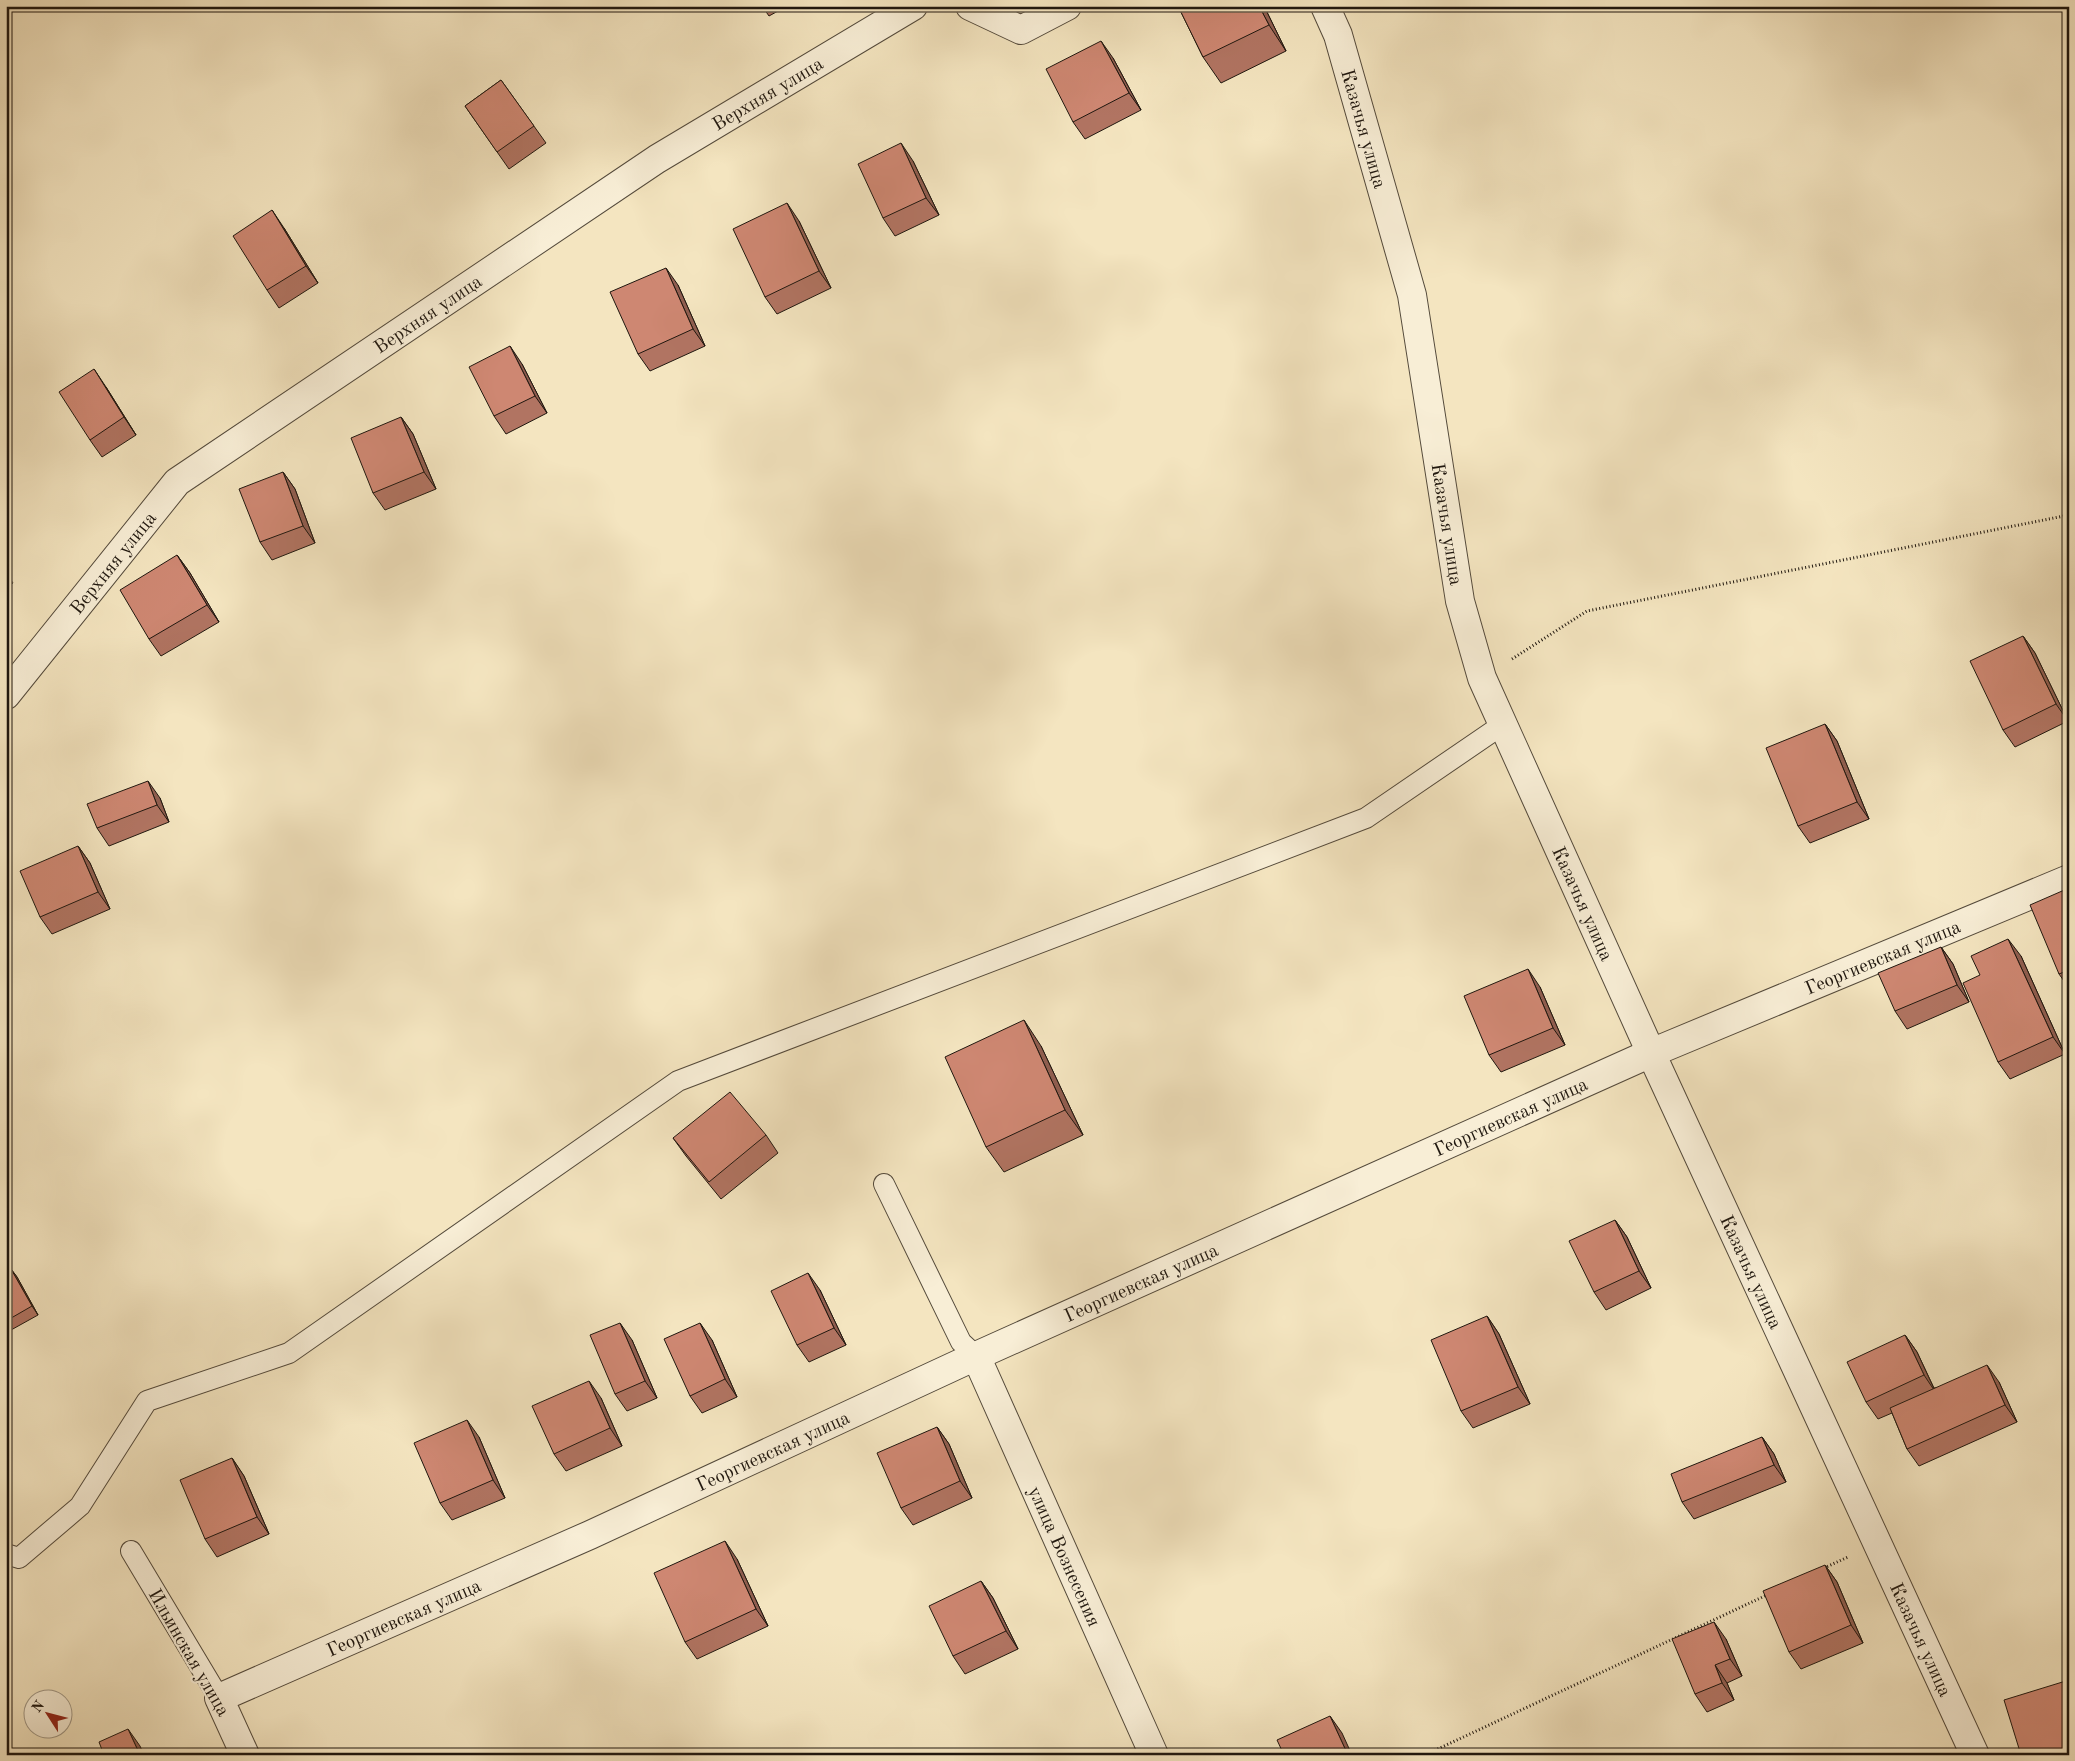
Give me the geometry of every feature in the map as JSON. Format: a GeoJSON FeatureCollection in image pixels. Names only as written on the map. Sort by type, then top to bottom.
{"type":"FeatureCollection","features":[{"type":"Feature","properties":{"kind":"street","name":"Верхняя улица"},"geometry":{"type":"LineString","coordinates":[[6,695],[177,482],[657,159],[913,6]]}},
{"type":"Feature","properties":{"kind":"street"},"geometry":{"type":"LineString","coordinates":[[970,6],[1021,30],[1066,6]]}},
{"type":"Feature","properties":{"kind":"street","name":"Казачья улица"},"geometry":{"type":"LineString","coordinates":[[1325,6],[1338,35],[1412,295],[1460,601],[1482,678],[1651,1053],[1879,1543],[1975,1755]]}},
{"type":"Feature","properties":{"kind":"street","name":"Георгиевская улица"},"geometry":{"type":"LineString","coordinates":[[219,1698],[590,1535],[976,1356],[1651,1053],[2069,879]]}},
{"type":"Feature","properties":{"kind":"street","name":"улица Вознесения"},"geometry":{"type":"LineString","coordinates":[[976,1356],[1154,1755]]}},
{"type":"Feature","properties":{"kind":"street","name":"Ильинская улица"},"geometry":{"type":"LineString","coordinates":[[219,1698],[245,1755]]}},
{"type":"Feature","properties":{"kind":"lane"},"geometry":{"type":"LineString","coordinates":[[6,1554],[19,1558],[80,1506],[148,1401],[289,1353],[678,1081],[1366,818],[1502,726]]}},
{"type":"Feature","properties":{"kind":"lane"},"geometry":{"type":"LineString","coordinates":[[884,1184],[961,1342],[976,1356]]}},
{"type":"Feature","properties":{"kind":"lane","name":"Ильинская улица"},"geometry":{"type":"LineString","coordinates":[[132,1551],[219,1698]]}},
{"type":"Feature","properties":{"kind":"path"},"geometry":{"type":"LineString","coordinates":[[1482,678],[1587,611],[2069,515]]}},
{"type":"Feature","properties":{"kind":"path"},"geometry":{"type":"LineString","coordinates":[[1816,1572],[1879,1543]]}},
{"type":"Feature","properties":{"kind":"path"},"geometry":{"type":"LineString","coordinates":[[1425,1755],[1772,1593]]}},
{"type":"Feature","properties":{"kind":"building"},"geometry":{"type":"Polygon","coordinates":[[[1178,6],[1259,6],[1269,25],[1203,57],[1178,6]]]}},
{"type":"Feature","properties":{"kind":"building"},"geometry":{"type":"Polygon","coordinates":[[[1101,41],[1129,93],[1073,122],[1046,69],[1101,41]]]}},
{"type":"Feature","properties":{"kind":"building"},"geometry":{"type":"Polygon","coordinates":[[[501,80],[534,126],[497,152],[465,106],[501,80]]]}},
{"type":"Feature","properties":{"kind":"building"},"geometry":{"type":"Polygon","coordinates":[[[901,143],[926,198],[883,218],[858,164],[901,143]]]}},
{"type":"Feature","properties":{"kind":"building"},"geometry":{"type":"Polygon","coordinates":[[[787,203],[819,271],[765,297],[733,229],[787,203]]]}},
{"type":"Feature","properties":{"kind":"building"},"geometry":{"type":"Polygon","coordinates":[[[272,210],[306,266],[267,290],[233,236],[272,210]]]}},
{"type":"Feature","properties":{"kind":"building"},"geometry":{"type":"Polygon","coordinates":[[[666,268],[693,329],[638,354],[610,292],[666,268]]]}},
{"type":"Feature","properties":{"kind":"building"},"geometry":{"type":"Polygon","coordinates":[[[510,346],[535,396],[494,416],[469,367],[510,346]]]}},
{"type":"Feature","properties":{"kind":"building"},"geometry":{"type":"Polygon","coordinates":[[[94,369],[124,417],[90,440],[59,392],[94,369]]]}},
{"type":"Feature","properties":{"kind":"building"},"geometry":{"type":"Polygon","coordinates":[[[401,417],[424,472],[373,493],[351,438],[401,417]]]}},
{"type":"Feature","properties":{"kind":"building"},"geometry":{"type":"Polygon","coordinates":[[[283,472],[303,526],[260,542],[239,489],[283,472]]]}},
{"type":"Feature","properties":{"kind":"building"},"geometry":{"type":"Polygon","coordinates":[[[177,555],[207,605],[149,639],[120,590],[177,555]]]}},
{"type":"Feature","properties":{"kind":"building"},"geometry":{"type":"Polygon","coordinates":[[[2023,636],[2056,704],[2003,730],[1970,661],[2023,636]]]}},
{"type":"Feature","properties":{"kind":"building"},"geometry":{"type":"Polygon","coordinates":[[[1825,724],[1857,802],[1798,826],[1766,748],[1825,724]]]}},
{"type":"Feature","properties":{"kind":"building"},"geometry":{"type":"Polygon","coordinates":[[[148,781],[157,805],[97,828],[87,804],[148,781]]]}},
{"type":"Feature","properties":{"kind":"building"},"geometry":{"type":"Polygon","coordinates":[[[78,846],[98,892],[40,917],[20,871],[78,846]]]}},
{"type":"Feature","properties":{"kind":"building"},"geometry":{"type":"Polygon","coordinates":[[[2069,888],[2069,970],[2059,974],[2030,905],[2069,888]]]}},
{"type":"Feature","properties":{"kind":"building"},"geometry":{"type":"Polygon","coordinates":[[[2008,939],[2053,1037],[1998,1062],[1963,983],[1980,975],[1971,956],[2008,939]]]}},
{"type":"Feature","properties":{"kind":"building"},"geometry":{"type":"Polygon","coordinates":[[[1941,947],[1957,985],[1895,1011],[1878,973],[1941,947]]]}},
{"type":"Feature","properties":{"kind":"building"},"geometry":{"type":"Polygon","coordinates":[[[1528,969],[1553,1028],[1489,1055],[1464,996],[1528,969]]]}},
{"type":"Feature","properties":{"kind":"building"},"geometry":{"type":"Polygon","coordinates":[[[1024,1020],[1065,1110],[986,1147],[945,1057],[1024,1020]]]}},
{"type":"Feature","properties":{"kind":"building"},"geometry":{"type":"Polygon","coordinates":[[[730,1092],[766,1135],[709,1182],[673,1138],[730,1092]]]}},
{"type":"Feature","properties":{"kind":"building"},"geometry":{"type":"Polygon","coordinates":[[[1615,1220],[1639,1271],[1594,1292],[1569,1241],[1615,1220]]]}},
{"type":"Feature","properties":{"kind":"building"},"geometry":{"type":"Polygon","coordinates":[[[11,1269],[32,1306],[6,1321],[6,1271],[11,1269]]]}},
{"type":"Feature","properties":{"kind":"building"},"geometry":{"type":"Polygon","coordinates":[[[808,1273],[834,1328],[797,1345],[771,1291],[808,1273]]]}},
{"type":"Feature","properties":{"kind":"building"},"geometry":{"type":"Polygon","coordinates":[[[1487,1316],[1518,1387],[1461,1411],[1431,1340],[1487,1316]]]}},
{"type":"Feature","properties":{"kind":"building"},"geometry":{"type":"Polygon","coordinates":[[[620,1323],[645,1381],[615,1394],[590,1335],[620,1323]]]}},
{"type":"Feature","properties":{"kind":"building"},"geometry":{"type":"Polygon","coordinates":[[[700,1323],[725,1379],[690,1396],[664,1339],[700,1323]]]}},
{"type":"Feature","properties":{"kind":"building"},"geometry":{"type":"Polygon","coordinates":[[[1905,1335],[1924,1375],[1866,1402],[1847,1362],[1905,1335]]]}},
{"type":"Feature","properties":{"kind":"building"},"geometry":{"type":"Polygon","coordinates":[[[1987,1365],[2005,1405],[1907,1449],[1890,1408],[1987,1365]]]}},
{"type":"Feature","properties":{"kind":"building"},"geometry":{"type":"Polygon","coordinates":[[[589,1381],[610,1428],[554,1454],[532,1406],[589,1381]]]}},
{"type":"Feature","properties":{"kind":"building"},"geometry":{"type":"Polygon","coordinates":[[[467,1420],[493,1480],[440,1503],[414,1443],[467,1420]]]}},
{"type":"Feature","properties":{"kind":"building"},"geometry":{"type":"Polygon","coordinates":[[[937,1427],[960,1481],[901,1508],[877,1453],[937,1427]]]}},
{"type":"Feature","properties":{"kind":"building"},"geometry":{"type":"Polygon","coordinates":[[[1762,1437],[1774,1465],[1682,1502],[1671,1474],[1762,1437]]]}},
{"type":"Feature","properties":{"kind":"building"},"geometry":{"type":"Polygon","coordinates":[[[232,1458],[257,1517],[205,1539],[180,1480],[232,1458]]]}},
{"type":"Feature","properties":{"kind":"building"},"geometry":{"type":"Polygon","coordinates":[[[725,1541],[756,1609],[685,1642],[654,1573],[725,1541]]]}},
{"type":"Feature","properties":{"kind":"building"},"geometry":{"type":"Polygon","coordinates":[[[1825,1565],[1851,1625],[1789,1652],[1763,1591],[1825,1565]]]}},
{"type":"Feature","properties":{"kind":"building"},"geometry":{"type":"Polygon","coordinates":[[[981,1581],[1006,1631],[953,1656],[929,1606],[981,1581]]]}},
{"type":"Feature","properties":{"kind":"building"},"geometry":{"type":"Polygon","coordinates":[[[1714,1622],[1730,1659],[1715,1665],[1722,1683],[1695,1694],[1672,1639],[1714,1622]]]}},
{"type":"Feature","properties":{"kind":"building"},"geometry":{"type":"Polygon","coordinates":[[[2069,1680],[2069,1755],[2021,1755],[2004,1700],[2069,1680]]]}},
{"type":"Feature","properties":{"kind":"building"},"geometry":{"type":"Polygon","coordinates":[[[1330,1716],[1347,1753],[1343,1755],[1284,1755],[1277,1740],[1330,1716]]]}},
{"type":"Feature","properties":{"kind":"building"},"geometry":{"type":"Polygon","coordinates":[[[128,1729],[140,1755],[104,1755],[99,1742],[128,1729]]]}}]}
